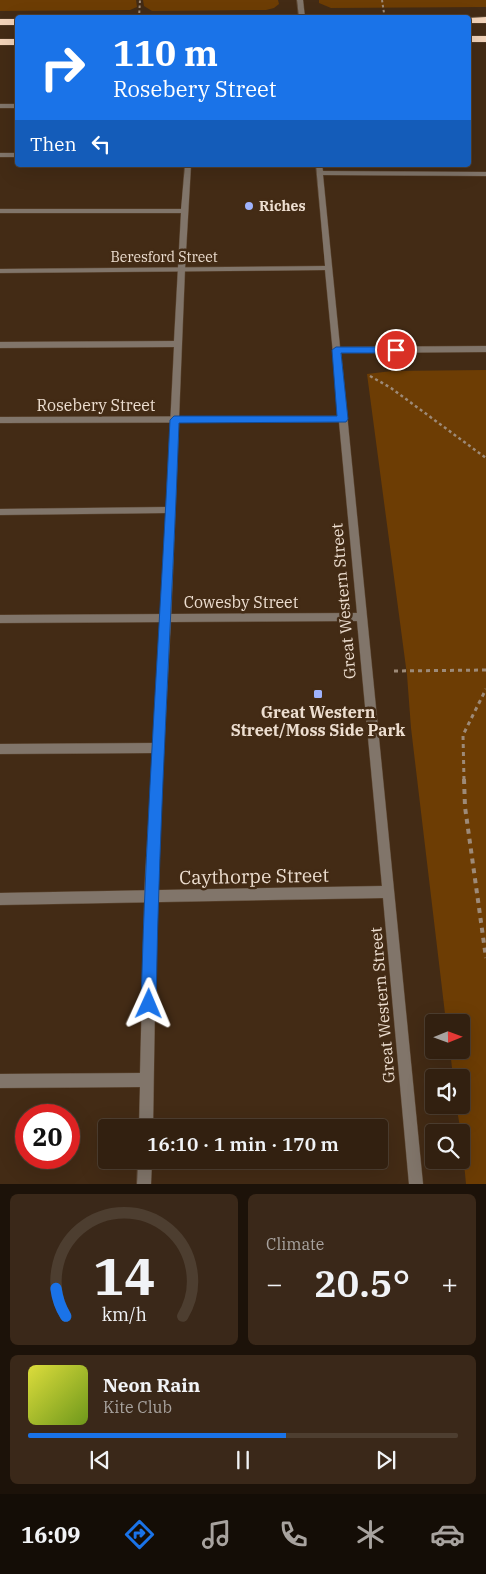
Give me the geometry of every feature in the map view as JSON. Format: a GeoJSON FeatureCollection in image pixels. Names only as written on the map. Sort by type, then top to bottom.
{"type":"FeatureCollection","features":[{"type":"Feature","properties":{"kind":"highway"},"geometry":{"type":"LineString","coordinates":[[471,20],[486,20]]}},
{"type":"Feature","properties":{"kind":"highway"},"geometry":{"type":"LineString","coordinates":[[0,22],[15,22]]}},
{"type":"Feature","properties":{"kind":"highway"},"geometry":{"type":"LineString","coordinates":[[471,39],[486,39]]}},
{"type":"Feature","properties":{"kind":"highway"},"geometry":{"type":"LineString","coordinates":[[0,42],[15,42]]}},
{"type":"Feature","properties":{"kind":"street"},"geometry":{"type":"LineString","coordinates":[[300,0],[302,15]]}},
{"type":"Feature","properties":{"kind":"street"},"geometry":{"type":"LineString","coordinates":[[0,106],[15,106]]}},
{"type":"Feature","properties":{"kind":"street"},"geometry":{"type":"LineString","coordinates":[[0,155],[15,155]]}},
{"type":"Feature","properties":{"kind":"street"},"geometry":{"type":"LineString","coordinates":[[146,1119],[150,897],[166,618],[181,269],[188,167]]}},
{"type":"Feature","properties":{"kind":"street"},"geometry":{"type":"LineString","coordinates":[[319,169],[486,174]]}},
{"type":"Feature","properties":{"kind":"street","name":"Great Western Street"},"geometry":{"type":"LineString","coordinates":[[319,169],[416,1184]]}},
{"type":"Feature","properties":{"kind":"street"},"geometry":{"type":"LineString","coordinates":[[0,211],[186,211]]}},
{"type":"Feature","properties":{"kind":"street","name":"Beresford Street"},"geometry":{"type":"LineString","coordinates":[[0,271],[328,268]]}},
{"type":"Feature","properties":{"kind":"street"},"geometry":{"type":"LineString","coordinates":[[0,344],[179,344]]}},
{"type":"Feature","properties":{"kind":"street"},"geometry":{"type":"LineString","coordinates":[[336,350],[486,349]]}},
{"type":"Feature","properties":{"kind":"street","name":"Rosebery Street"},"geometry":{"type":"LineString","coordinates":[[0,420],[343,419]]}},
{"type":"Feature","properties":{"kind":"street"},"geometry":{"type":"LineString","coordinates":[[0,512],[170,510]]}},
{"type":"Feature","properties":{"kind":"street","name":"Cowesby Street"},"geometry":{"type":"LineString","coordinates":[[0,619],[361,617]]}},
{"type":"Feature","properties":{"kind":"street"},"geometry":{"type":"LineString","coordinates":[[0,749],[159,748]]}},
{"type":"Feature","properties":{"kind":"street","name":"Caythorpe Street"},"geometry":{"type":"LineString","coordinates":[[0,899],[388,892]]}},
{"type":"Feature","properties":{"kind":"street"},"geometry":{"type":"LineString","coordinates":[[0,1082],[147,1080]]}},
{"type":"Feature","properties":{"kind":"street"},"geometry":{"type":"LineString","coordinates":[[144,1169],[144,1184]]}},
{"type":"Feature","properties":{"kind":"path"},"geometry":{"type":"LineString","coordinates":[[139,15],[140,0]]}},
{"type":"Feature","properties":{"kind":"path"},"geometry":{"type":"LineString","coordinates":[[382,0],[384,13]]}},
{"type":"Feature","properties":{"kind":"path"},"geometry":{"type":"LineString","coordinates":[[367,374],[391,388],[486,458]]}},
{"type":"Feature","properties":{"kind":"path"},"geometry":{"type":"LineString","coordinates":[[366,671],[486,670]]}},
{"type":"Feature","properties":{"kind":"path"},"geometry":{"type":"LineString","coordinates":[[486,688],[463,735],[465,807],[486,958]]}},
{"type":"Feature","properties":{"kind":"shaded area"},"geometry":{"type":"Polygon","coordinates":[[[0,0],[136,0],[137,7],[130,10],[0,11],[0,0]]]}},
{"type":"Feature","properties":{"kind":"shaded area"},"geometry":{"type":"Polygon","coordinates":[[[143,0],[278,0],[279,4],[274,8],[266,10],[152,11],[144,6],[143,0]]]}},
{"type":"Feature","properties":{"kind":"shaded area"},"geometry":{"type":"Polygon","coordinates":[[[319,0],[486,0],[486,7],[331,8],[319,3],[319,0]]]}},
{"type":"Feature","properties":{"kind":"shaded area"},"geometry":{"type":"Polygon","coordinates":[[[486,370],[486,1184],[466,1184],[465,1169],[470,1169],[470,1124],[460,1124],[458,1114],[470,1114],[470,1069],[452,1069],[451,1059],[470,1059],[470,1014],[445,1014],[411,728],[407,675],[367,374],[392,371],[486,370]]]}},
{"type":"Feature","properties":{"kind":"place","name":"Riches"},"geometry":{"type":"Point","coordinates":[249,206]}},
{"type":"Feature","properties":{"kind":"place","name":"Great Western Street/Moss Side Park"},"geometry":{"type":"Point","coordinates":[318,694]}},
{"type":"Feature","properties":{"kind":"route"},"geometry":{"type":"LineString","coordinates":[[149,1004],[151,878],[166,618],[174,420],[343,419],[336,350],[396,350]]}}]}
